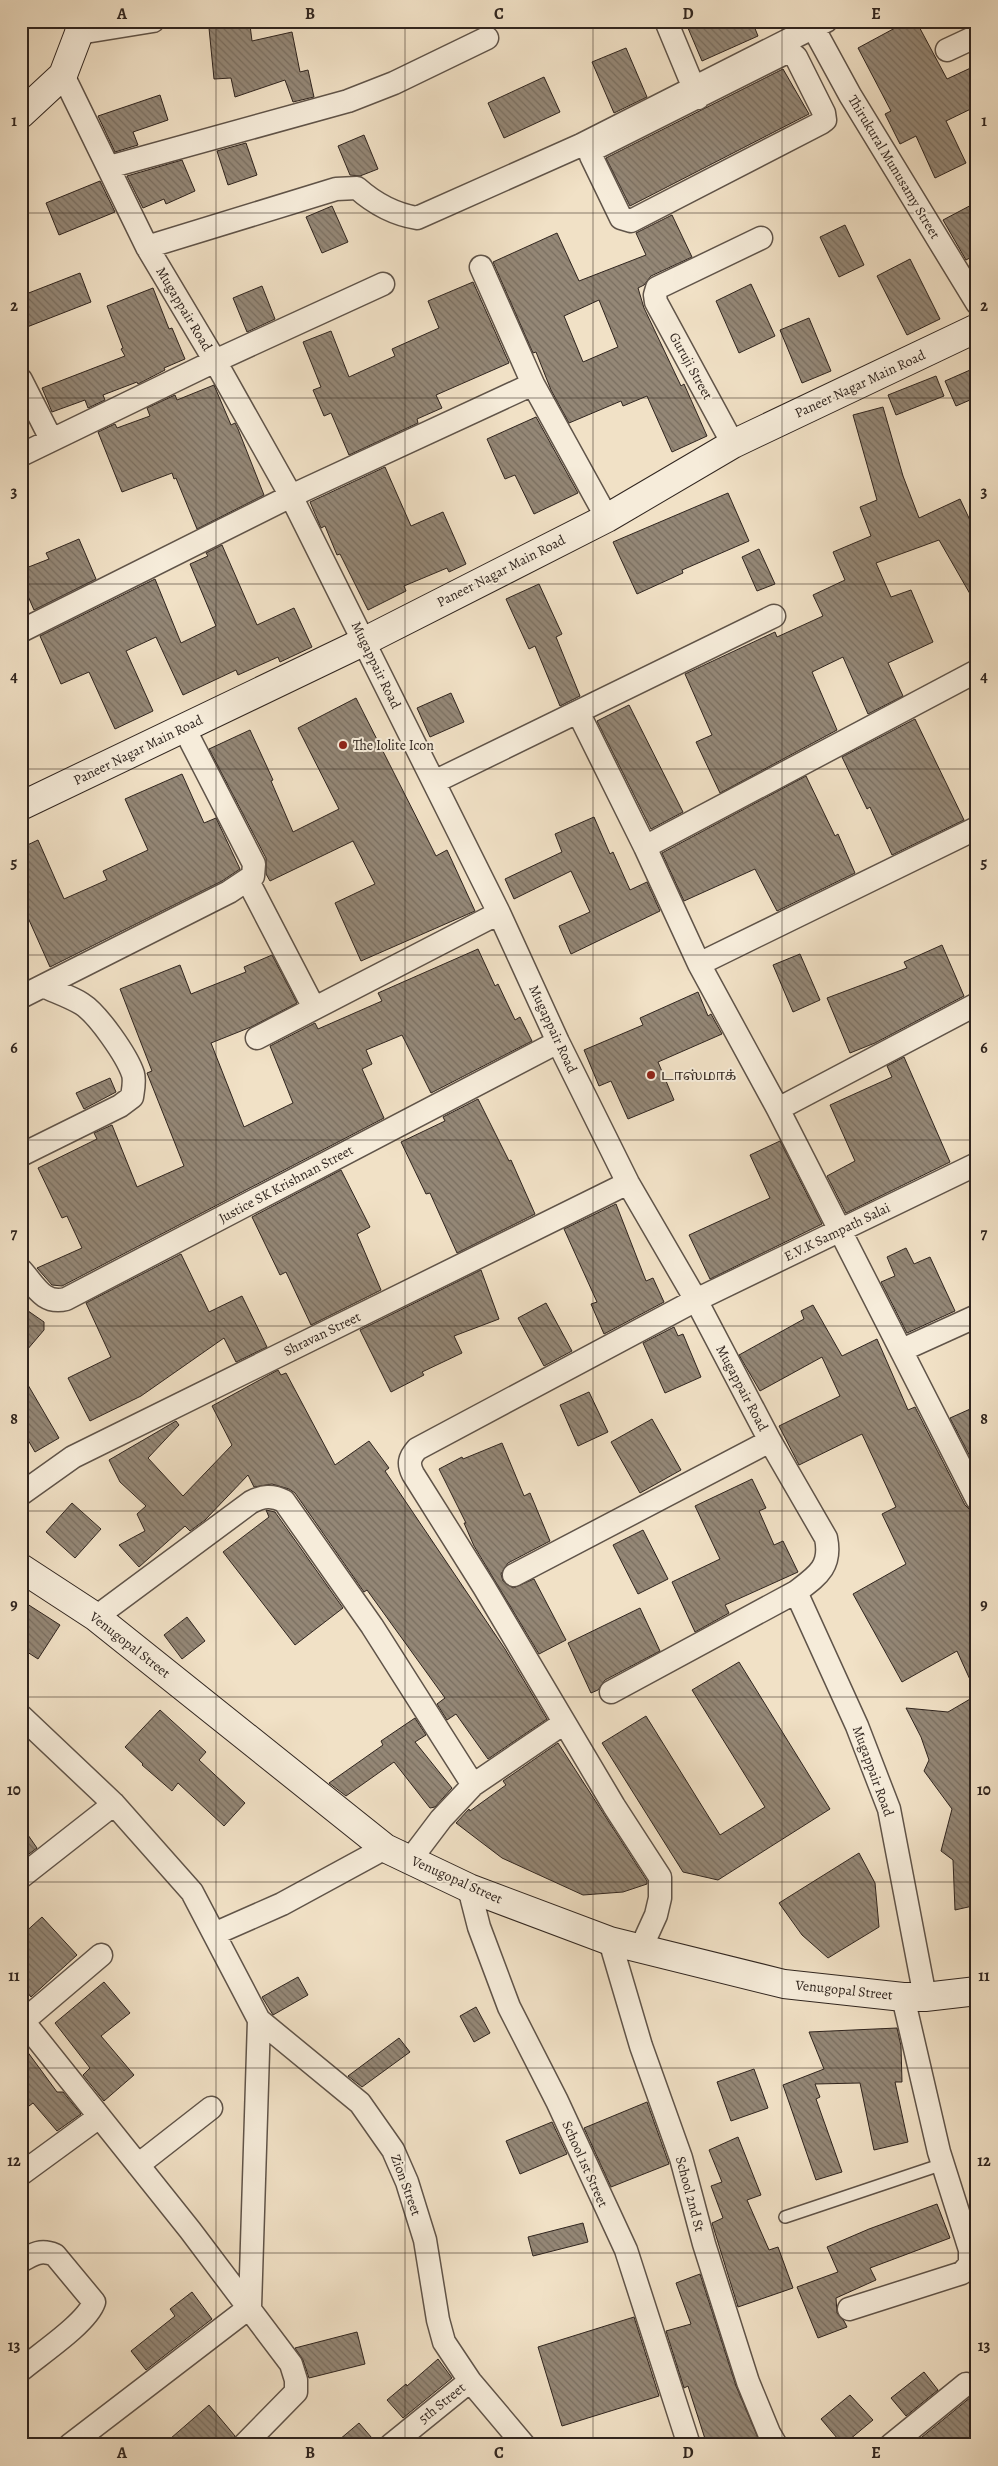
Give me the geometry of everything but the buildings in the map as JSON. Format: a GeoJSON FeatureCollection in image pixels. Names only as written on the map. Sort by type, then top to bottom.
{"type":"FeatureCollection","features":[{"type":"Feature","properties":{"kind":"street"},"geometry":{"type":"LineString","coordinates":[[21,114],[63,75],[80,27],[153,21]]}},
{"type":"Feature","properties":{"kind":"street"},"geometry":{"type":"LineString","coordinates":[[666,21],[696,93]]}},
{"type":"Feature","properties":{"kind":"street"},"geometry":{"type":"LineString","coordinates":[[147,248],[336,189],[357,188],[373,202],[397,214],[417,218],[582,145],[696,93],[785,53],[791,53],[796,57],[824,113],[825,120],[821,124],[631,221],[621,218],[592,152],[696,93],[820,25]]}},
{"type":"Feature","properties":{"kind":"street","name":"Thirukural Munusamy Street"},"geometry":{"type":"LineString","coordinates":[[820,25],[840,77],[977,303]]}},
{"type":"Feature","properties":{"kind":"street"},"geometry":{"type":"LineString","coordinates":[[947,50],[977,36]]}},
{"type":"Feature","properties":{"kind":"street"},"geometry":{"type":"LineString","coordinates":[[109,167],[348,101],[394,82],[487,38]]}},
{"type":"Feature","properties":{"kind":"street","name":"Mugappair Road"},"geometry":{"type":"LineString","coordinates":[[63,75],[147,248],[215,361],[292,496],[499,913],[558,1042],[628,1183],[696,1300],[770,1442],[826,1538],[829,1551],[826,1564],[816,1576],[796,1592],[857,1726],[888,1809],[914,1997],[943,2164],[970,2250],[970,2264],[962,2273],[849,2309]]}},
{"type":"Feature","properties":{"kind":"street"},"geometry":{"type":"LineString","coordinates":[[812,90],[840,77]]}},
{"type":"Feature","properties":{"kind":"street","name":"Guruji Street"},"geometry":{"type":"LineString","coordinates":[[734,444],[656,302],[655,294],[657,288],[761,238]]}},
{"type":"Feature","properties":{"kind":"street"},"geometry":{"type":"LineString","coordinates":[[481,268],[533,384],[606,518]]}},
{"type":"Feature","properties":{"kind":"street"},"geometry":{"type":"LineString","coordinates":[[21,455],[215,361],[384,284]]}},
{"type":"Feature","properties":{"kind":"street","name":"Paneer Nagar Main Road"},"geometry":{"type":"LineString","coordinates":[[21,806],[365,641],[606,518],[734,444],[977,328]]}},
{"type":"Feature","properties":{"kind":"street"},"geometry":{"type":"LineString","coordinates":[[21,380],[52,439]]}},
{"type":"Feature","properties":{"kind":"street"},"geometry":{"type":"LineString","coordinates":[[21,631],[292,496],[533,384]]}},
{"type":"Feature","properties":{"kind":"street"},"geometry":{"type":"LineString","coordinates":[[434,782],[774,616]]}},
{"type":"Feature","properties":{"kind":"street"},"geometry":{"type":"LineString","coordinates":[[645,847],[977,671]]}},
{"type":"Feature","properties":{"kind":"street"},"geometry":{"type":"LineString","coordinates":[[578,712],[645,847],[699,964],[778,1109],[977,1499]]}},
{"type":"Feature","properties":{"kind":"street"},"geometry":{"type":"LineString","coordinates":[[21,997],[248,881],[253,876],[254,864],[184,728]]}},
{"type":"Feature","properties":{"kind":"street"},"geometry":{"type":"LineString","coordinates":[[699,964],[977,828]]}},
{"type":"Feature","properties":{"kind":"street"},"geometry":{"type":"LineString","coordinates":[[248,881],[314,1008]]}},
{"type":"Feature","properties":{"kind":"street"},"geometry":{"type":"LineString","coordinates":[[257,1038],[499,913]]}},
{"type":"Feature","properties":{"kind":"street"},"geometry":{"type":"LineString","coordinates":[[21,1155],[120,1106],[132,1097],[133,1074],[126,1060],[95,1014],[82,1004],[43,986]]}},
{"type":"Feature","properties":{"kind":"street"},"geometry":{"type":"LineString","coordinates":[[778,1109],[977,1004]]}},
{"type":"Feature","properties":{"kind":"street","name":"Justice SK Krishnan Street"},"geometry":{"type":"LineString","coordinates":[[21,1270],[46,1298],[53,1301],[66,1299],[558,1042]]}},
{"type":"Feature","properties":{"kind":"street","name":"E.V.K Sampath Salai"},"geometry":{"type":"LineString","coordinates":[[564,1723],[484,1587],[414,1474],[409,1463],[410,1456],[417,1449],[696,1300],[977,1164]]}},
{"type":"Feature","properties":{"kind":"street","name":"Shravan Street"},"geometry":{"type":"LineString","coordinates":[[21,1494],[73,1457],[628,1183]]}},
{"type":"Feature","properties":{"kind":"street"},"geometry":{"type":"LineString","coordinates":[[902,1350],[977,1316]]}},
{"type":"Feature","properties":{"kind":"street"},"geometry":{"type":"LineString","coordinates":[[514,1575],[770,1442]]}},
{"type":"Feature","properties":{"kind":"street"},"geometry":{"type":"LineString","coordinates":[[96,1617],[252,1502],[267,1496],[284,1501],[372,1626],[473,1784]]}},
{"type":"Feature","properties":{"kind":"street","name":"Venugopal Street"},"geometry":{"type":"LineString","coordinates":[[21,1568],[96,1617],[385,1848],[469,1888],[610,1941],[784,1984],[914,1997],[977,1991]]}},
{"type":"Feature","properties":{"kind":"street"},"geometry":{"type":"LineString","coordinates":[[611,1692],[796,1592]]}},
{"type":"Feature","properties":{"kind":"street","name":"Zion Street"},"geometry":{"type":"LineString","coordinates":[[21,1716],[114,1804],[192,1892],[259,2020],[360,2103],[393,2150],[407,2182],[425,2240],[438,2320],[444,2342],[518,2443]]}},
{"type":"Feature","properties":{"kind":"street"},"geometry":{"type":"LineString","coordinates":[[410,1860],[440,1819],[473,1784],[564,1723],[660,1877],[660,1898],[656,1915],[641,1948]]}},
{"type":"Feature","properties":{"kind":"street"},"geometry":{"type":"LineString","coordinates":[[21,1877],[114,1804]]}},
{"type":"Feature","properties":{"kind":"street"},"geometry":{"type":"LineString","coordinates":[[214,1934],[282,1904],[385,1848]]}},
{"type":"Feature","properties":{"kind":"street","name":"School 1st Street"},"geometry":{"type":"LineString","coordinates":[[469,1888],[480,1927],[508,2007],[557,2101],[626,2250],[689,2445]]}},
{"type":"Feature","properties":{"kind":"street","name":"School 2nd St"},"geometry":{"type":"LineString","coordinates":[[610,1941],[641,2046],[681,2158],[704,2244],[766,2441]]}},
{"type":"Feature","properties":{"kind":"street"},"geometry":{"type":"LineString","coordinates":[[101,1956],[22,2022],[138,2165],[250,2307],[292,2364],[296,2380],[296,2392],[244,2445]]}},
{"type":"Feature","properties":{"kind":"street"},"geometry":{"type":"LineString","coordinates":[[250,2307],[259,2020]]}},
{"type":"Feature","properties":{"kind":"street"},"geometry":{"type":"LineString","coordinates":[[138,2165],[211,2108]]}},
{"type":"Feature","properties":{"kind":"street"},"geometry":{"type":"LineString","coordinates":[[21,2174],[99,2117]]}},
{"type":"Feature","properties":{"kind":"street"},"geometry":{"type":"LineString","coordinates":[[21,2261],[33,2254],[45,2251],[54,2255],[94,2302],[91,2311],[21,2370]]}},
{"type":"Feature","properties":{"kind":"street"},"geometry":{"type":"LineString","coordinates":[[70,2445],[250,2307]]}},
{"type":"Feature","properties":{"kind":"street","name":"5th Street"},"geometry":{"type":"LineString","coordinates":[[391,2445],[470,2380]]}},
{"type":"Feature","properties":{"kind":"street"},"geometry":{"type":"LineString","coordinates":[[891,2445],[966,2384]]}},
{"type":"Feature","properties":{"kind":"lane"},"geometry":{"type":"LineString","coordinates":[[785,2217],[943,2164]]}},
{"type":"Feature","properties":{"kind":"place","name":"The Iolite Icon"},"geometry":{"type":"Point","coordinates":[343,745]}},
{"type":"Feature","properties":{"kind":"place","name":"டாஸ்மாக்"},"geometry":{"type":"Point","coordinates":[651,1075]}}]}
